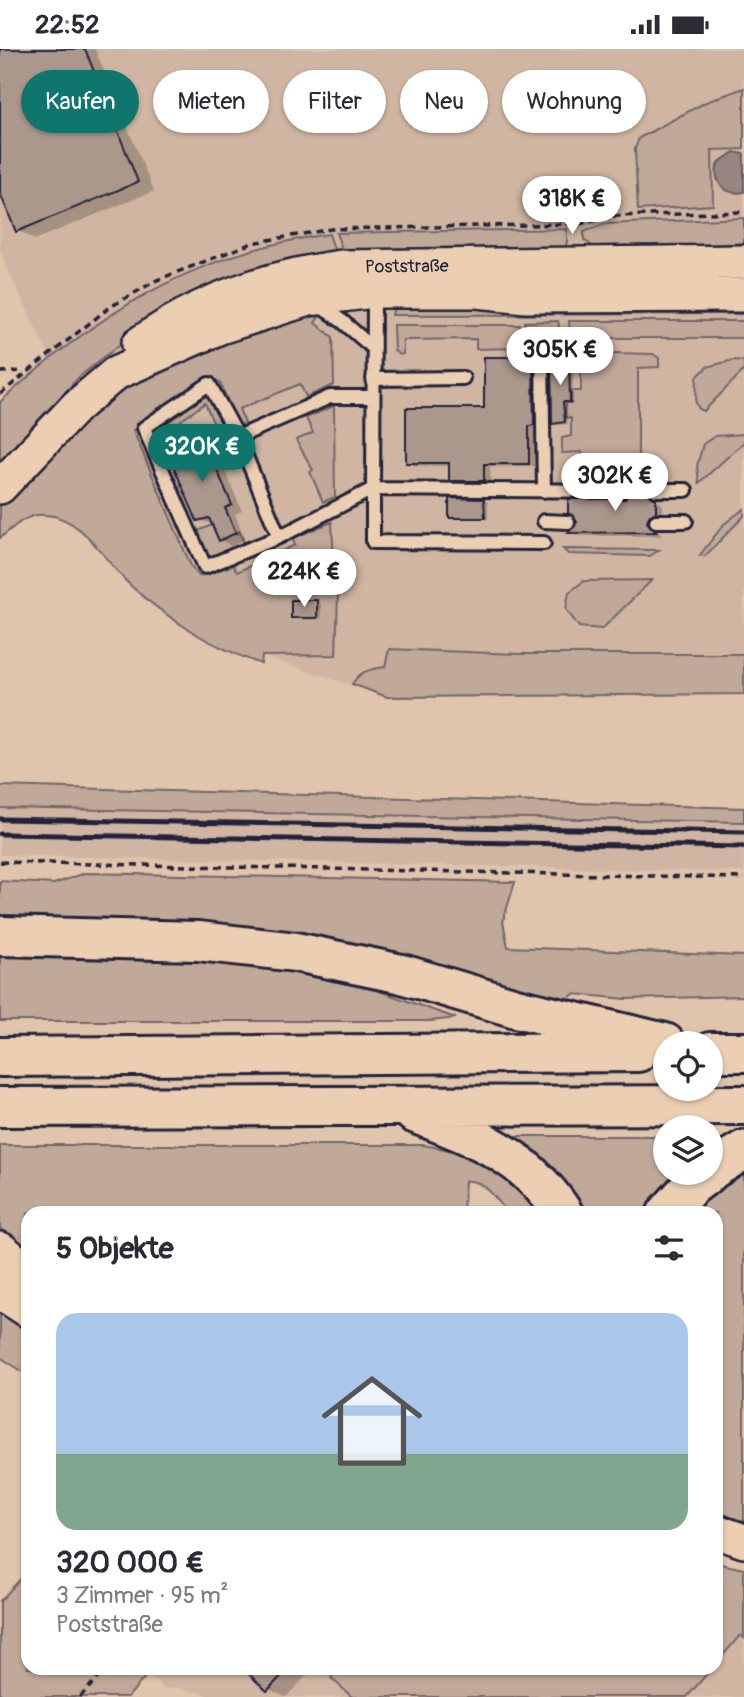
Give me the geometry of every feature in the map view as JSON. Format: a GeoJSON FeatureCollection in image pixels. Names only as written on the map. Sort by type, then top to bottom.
{"type":"FeatureCollection","features":[{"type":"Feature","properties":{"kind":"highway"},"geometry":{"type":"LineString","coordinates":[[0,936],[198,941],[296,952],[402,974],[516,1008],[653,1040]]}},
{"type":"Feature","properties":{"kind":"highway"},"geometry":{"type":"LineString","coordinates":[[0,1057],[653,1052]]}},
{"type":"Feature","properties":{"kind":"highway"},"geometry":{"type":"LineString","coordinates":[[723,1052],[744,1052]]}},
{"type":"Feature","properties":{"kind":"highway"},"geometry":{"type":"LineString","coordinates":[[0,1107],[744,1105]]}},
{"type":"Feature","properties":{"kind":"highway"},"geometry":{"type":"LineString","coordinates":[[396,1106],[489,1143],[524,1165],[547,1189],[558,1206]]}},
{"type":"Feature","properties":{"kind":"highway"},"geometry":{"type":"LineString","coordinates":[[723,1164],[744,1150]]}},
{"type":"Feature","properties":{"kind":"highway"},"geometry":{"type":"LineString","coordinates":[[673,1206],[693,1185]]}},
{"type":"Feature","properties":{"kind":"main road"},"geometry":{"type":"LineString","coordinates":[[0,1251],[21,1268]]}},
{"type":"Feature","properties":{"kind":"main road"},"geometry":{"type":"LineString","coordinates":[[0,1290],[21,1304]]}},
{"type":"Feature","properties":{"kind":"street","name":"Poststraße"},"geometry":{"type":"LineString","coordinates":[[0,487],[102,384],[138,362],[220,327],[373,278],[744,262]]}},
{"type":"Feature","properties":{"kind":"street","name":"Poststraße"},"geometry":{"type":"LineString","coordinates":[[102,384],[111,368],[157,331],[222,297],[296,274],[373,278],[526,296],[744,295]]}},
{"type":"Feature","properties":{"kind":"street"},"geometry":{"type":"LineString","coordinates":[[723,1534],[744,1541]]}},
{"type":"Feature","properties":{"kind":"street"},"geometry":{"type":"LineString","coordinates":[[723,1548],[744,1553]]}},
{"type":"Feature","properties":{"kind":"lane"},"geometry":{"type":"LineString","coordinates":[[373,278],[373,542],[544,543]]}},
{"type":"Feature","properties":{"kind":"lane"},"geometry":{"type":"LineString","coordinates":[[308,299],[342,321],[373,348]]}},
{"type":"Feature","properties":{"kind":"lane"},"geometry":{"type":"LineString","coordinates":[[542,354],[544,491]]}},
{"type":"Feature","properties":{"kind":"lane"},"geometry":{"type":"LineString","coordinates":[[373,379],[463,378]]}},
{"type":"Feature","properties":{"kind":"lane"},"geometry":{"type":"LineString","coordinates":[[279,537],[238,436],[209,384],[144,428],[205,567],[279,537],[373,489],[621,491]]}},
{"type":"Feature","properties":{"kind":"lane"},"geometry":{"type":"LineString","coordinates":[[238,436],[330,397],[372,397]]}},
{"type":"Feature","properties":{"kind":"lane"},"geometry":{"type":"LineString","coordinates":[[656,491],[686,490]]}},
{"type":"Feature","properties":{"kind":"lane"},"geometry":{"type":"LineString","coordinates":[[544,521],[568,522]]}},
{"type":"Feature","properties":{"kind":"lane"},"geometry":{"type":"LineString","coordinates":[[656,521],[686,521]]}},
{"type":"Feature","properties":{"kind":"path"},"geometry":{"type":"LineString","coordinates":[[0,372],[25,371],[0,394]]}},
{"type":"Feature","properties":{"kind":"path"},"geometry":{"type":"LineString","coordinates":[[0,862],[744,878]]}},
{"type":"Feature","properties":{"kind":"path"},"geometry":{"type":"LineString","coordinates":[[80,1697],[100,1675]]}},
{"type":"Feature","properties":{"kind":"shaded area"},"geometry":{"type":"Polygon","coordinates":[[[0,49],[744,49],[744,694],[387,697],[262,656],[210,587],[180,574],[84,429],[0,250],[0,49]]]}},
{"type":"Feature","properties":{"kind":"shaded area"},"geometry":{"type":"Polygon","coordinates":[[[744,88],[744,149],[712,150],[713,205],[638,210],[635,149],[639,138],[706,102],[744,88]]]}},
{"type":"Feature","properties":{"kind":"shaded area"},"geometry":{"type":"Polygon","coordinates":[[[734,152],[744,154],[744,192],[726,190],[717,176],[718,163],[734,152]]]}},
{"type":"Feature","properties":{"kind":"shaded area"},"geometry":{"type":"Polygon","coordinates":[[[744,218],[744,243],[602,253],[584,240],[584,232],[604,224],[744,218]]]}},
{"type":"Feature","properties":{"kind":"shaded area"},"geometry":{"type":"Polygon","coordinates":[[[567,229],[564,251],[344,254],[336,233],[567,229]]]}},
{"type":"Feature","properties":{"kind":"shaded area"},"geometry":{"type":"Polygon","coordinates":[[[329,234],[336,255],[142,327],[79,377],[0,461],[0,402],[37,370],[112,314],[151,291],[235,255],[329,234]]]}},
{"type":"Feature","properties":{"kind":"shaded area"},"geometry":{"type":"Polygon","coordinates":[[[394,306],[744,307],[744,314],[392,315],[394,306]]]}},
{"type":"Feature","properties":{"kind":"shaded area"},"geometry":{"type":"Polygon","coordinates":[[[302,317],[319,317],[315,323],[333,337],[334,385],[306,397],[300,384],[239,409],[245,423],[238,426],[220,382],[208,379],[133,430],[191,566],[199,576],[233,565],[237,572],[295,545],[292,538],[332,522],[334,564],[339,565],[336,655],[262,656],[261,664],[212,643],[147,600],[126,581],[91,540],[59,517],[32,516],[0,538],[0,504],[89,414],[159,361],[302,317]]]}},
{"type":"Feature","properties":{"kind":"shaded area"},"geometry":{"type":"Polygon","coordinates":[[[558,321],[561,337],[543,337],[543,348],[525,349],[525,341],[531,341],[530,332],[524,331],[525,322],[558,321]]]}},
{"type":"Feature","properties":{"kind":"shaded area"},"geometry":{"type":"Polygon","coordinates":[[[569,321],[744,321],[744,338],[573,338],[574,352],[653,354],[659,358],[659,367],[638,368],[638,461],[658,462],[659,478],[587,476],[582,452],[562,453],[562,438],[571,436],[571,418],[565,417],[566,403],[571,403],[571,391],[581,391],[581,362],[571,362],[569,321]]]}},
{"type":"Feature","properties":{"kind":"shaded area"},"geometry":{"type":"Polygon","coordinates":[[[393,325],[520,325],[519,348],[476,349],[476,339],[403,340],[403,354],[399,355],[394,350],[393,325]]]}},
{"type":"Feature","properties":{"kind":"shaded area"},"geometry":{"type":"Polygon","coordinates":[[[733,360],[744,361],[744,370],[704,411],[699,409],[696,403],[697,377],[707,367],[733,360]]]}},
{"type":"Feature","properties":{"kind":"shaded area"},"geometry":{"type":"Polygon","coordinates":[[[206,396],[211,399],[227,436],[220,439],[205,403],[165,432],[171,447],[165,449],[158,431],[163,422],[199,397],[206,396]]]}},
{"type":"Feature","properties":{"kind":"shaded area"},"geometry":{"type":"Polygon","coordinates":[[[334,406],[335,497],[323,502],[310,472],[313,470],[296,440],[313,433],[306,418],[334,406]]]}},
{"type":"Feature","properties":{"kind":"shaded area"},"geometry":{"type":"Polygon","coordinates":[[[744,434],[744,442],[699,483],[697,466],[703,444],[715,436],[744,434]]]}},
{"type":"Feature","properties":{"kind":"shaded area"},"geometry":{"type":"Polygon","coordinates":[[[744,509],[744,516],[705,556],[700,555],[724,524],[744,509]]]}},
{"type":"Feature","properties":{"kind":"shaded area"},"geometry":{"type":"Polygon","coordinates":[[[212,525],[219,540],[239,531],[245,545],[209,559],[198,531],[212,525]]]}},
{"type":"Feature","properties":{"kind":"shaded area"},"geometry":{"type":"Polygon","coordinates":[[[563,549],[659,550],[650,556],[568,554],[563,549]]]}},
{"type":"Feature","properties":{"kind":"shaded area"},"geometry":{"type":"Polygon","coordinates":[[[652,580],[602,629],[579,627],[566,609],[569,592],[584,581],[652,580]]]}},
{"type":"Feature","properties":{"kind":"shaded area"},"geometry":{"type":"Polygon","coordinates":[[[389,649],[521,654],[744,654],[744,694],[387,697],[352,684],[366,671],[385,667],[389,649]]]}},
{"type":"Feature","properties":{"kind":"shaded area"},"geometry":{"type":"Polygon","coordinates":[[[0,786],[744,808],[744,872],[0,855],[0,786]]]}},
{"type":"Feature","properties":{"kind":"shaded area"},"geometry":{"type":"Polygon","coordinates":[[[0,786],[744,808],[744,822],[0,808],[0,786]]]}},
{"type":"Feature","properties":{"kind":"shaded area"},"geometry":{"type":"Polygon","coordinates":[[[85,873],[515,882],[503,921],[508,947],[744,956],[744,996],[626,999],[574,994],[567,999],[509,988],[0,922],[0,881],[54,884],[85,873]]]}},
{"type":"Feature","properties":{"kind":"shaded area"},"geometry":{"type":"Polygon","coordinates":[[[0,955],[163,957],[244,962],[324,975],[456,1018],[431,1021],[0,1021],[0,955]]]}},
{"type":"Feature","properties":{"kind":"shaded area"},"geometry":{"type":"Polygon","coordinates":[[[498,1136],[653,1136],[653,1185],[680,1185],[660,1206],[570,1206],[498,1136]]]}},
{"type":"Feature","properties":{"kind":"shaded area"},"geometry":{"type":"Polygon","coordinates":[[[0,1145],[423,1145],[448,1150],[496,1166],[525,1186],[541,1206],[502,1206],[484,1187],[472,1181],[465,1181],[463,1206],[21,1206],[21,1247],[0,1228],[0,1145]]]}},
{"type":"Feature","properties":{"kind":"shaded area"},"geometry":{"type":"Polygon","coordinates":[[[744,1162],[744,1525],[723,1516],[723,1206],[691,1206],[716,1185],[723,1185],[723,1180],[744,1162]]]}},
{"type":"Feature","properties":{"kind":"shaded area"},"geometry":{"type":"Polygon","coordinates":[[[0,1311],[21,1326],[21,1370],[0,1357],[0,1311]]]}},
{"type":"Feature","properties":{"kind":"shaded area"},"geometry":{"type":"Polygon","coordinates":[[[723,1564],[744,1569],[744,1638],[740,1635],[723,1656],[723,1564]]]}},
{"type":"Feature","properties":{"kind":"shaded area"},"geometry":{"type":"Polygon","coordinates":[[[21,1578],[21,1675],[147,1675],[128,1697],[0,1697],[0,1601],[21,1578]]]}},
{"type":"Feature","properties":{"kind":"shaded area"},"geometry":{"type":"Polygon","coordinates":[[[740,1635],[744,1638],[744,1697],[687,1697],[706,1675],[723,1675],[723,1656],[740,1635]]]}},
{"type":"Feature","properties":{"kind":"shaded area"},"geometry":{"type":"Polygon","coordinates":[[[152,1675],[334,1675],[331,1679],[352,1697],[208,1697],[203,1693],[178,1688],[164,1689],[152,1675]]]}},
{"type":"Feature","properties":{"kind":"shaded area"},"geometry":{"type":"Polygon","coordinates":[[[333,1675],[706,1675],[687,1697],[352,1697],[331,1678],[333,1675]]]}},
{"type":"Feature","properties":{"kind":"building"},"geometry":{"type":"Polygon","coordinates":[[[0,49],[85,49],[93,70],[21,70],[21,133],[118,133],[138,182],[16,232],[0,193],[0,49]]]}},
{"type":"Feature","properties":{"kind":"building"},"geometry":{"type":"Polygon","coordinates":[[[484,357],[533,357],[534,425],[529,426],[529,464],[484,464],[484,481],[449,481],[449,463],[406,463],[406,408],[484,408],[484,357]]]}},
{"type":"Feature","properties":{"kind":"building"},"geometry":{"type":"Polygon","coordinates":[[[551,357],[569,357],[570,402],[563,402],[565,422],[552,424],[551,357]]]}},
{"type":"Feature","properties":{"kind":"building"},"geometry":{"type":"Polygon","coordinates":[[[202,434],[232,505],[225,508],[236,533],[219,541],[209,518],[197,521],[166,449],[202,434]]]}},
{"type":"Feature","properties":{"kind":"building"},"geometry":{"type":"Polygon","coordinates":[[[625,483],[651,483],[647,491],[656,499],[656,512],[649,516],[647,522],[656,532],[568,533],[577,522],[568,513],[568,499],[625,499],[630,490],[625,483]]]}},
{"type":"Feature","properties":{"kind":"building"},"geometry":{"type":"Polygon","coordinates":[[[449,498],[484,499],[485,518],[449,518],[449,498]]]}},
{"type":"Feature","properties":{"kind":"building"},"geometry":{"type":"Polygon","coordinates":[[[291,600],[317,600],[317,618],[291,618],[291,600]]]}},
{"type":"Feature","properties":{"kind":"building"},"geometry":{"type":"Polygon","coordinates":[[[250,1675],[282,1675],[267,1691],[250,1675]]]}},
{"type":"Feature","properties":{"kind":"railway"},"geometry":{"type":"LineString","coordinates":[[0,819],[744,832]]}},
{"type":"Feature","properties":{"kind":"railway"},"geometry":{"type":"LineString","coordinates":[[0,834],[744,847]]}}]}
